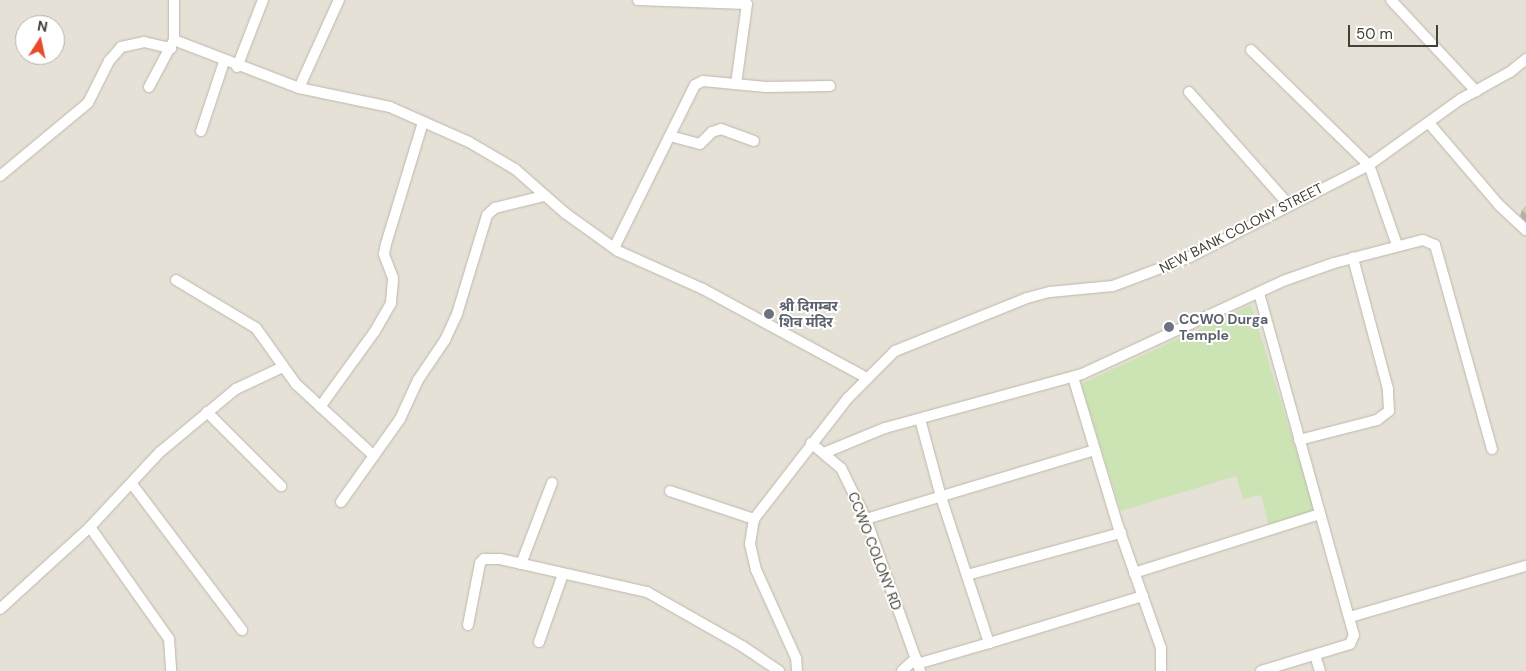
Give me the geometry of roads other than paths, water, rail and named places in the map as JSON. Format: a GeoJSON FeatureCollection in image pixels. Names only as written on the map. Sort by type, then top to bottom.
{"type":"FeatureCollection","features":[{"type":"Feature","properties":{"kind":"street"},"geometry":{"type":"LineString","coordinates":[[149,87],[173,44],[174,0]]}},
{"type":"Feature","properties":{"kind":"street"},"geometry":{"type":"LineString","coordinates":[[236,66],[263,0]]}},
{"type":"Feature","properties":{"kind":"street"},"geometry":{"type":"LineString","coordinates":[[299,88],[339,0]]}},
{"type":"Feature","properties":{"kind":"street"},"geometry":{"type":"LineString","coordinates":[[638,0],[747,4],[736,84]]}},
{"type":"Feature","properties":{"kind":"street"},"geometry":{"type":"LineString","coordinates":[[1391,0],[1476,91]]}},
{"type":"Feature","properties":{"kind":"street"},"geometry":{"type":"LineString","coordinates":[[0,176],[88,103],[109,61],[121,47],[144,42],[173,44],[299,88],[390,107],[469,142],[515,169],[544,196],[614,248],[703,289],[867,378]]}},
{"type":"Feature","properties":{"kind":"street"},"geometry":{"type":"LineString","coordinates":[[1252,50],[1369,165],[1397,245]]}},
{"type":"Feature","properties":{"kind":"street","name":"NEW BANK COLONY STREET"},"geometry":{"type":"LineString","coordinates":[[797,671],[796,658],[756,570],[750,544],[754,519],[811,443],[867,378],[895,351],[914,341],[1027,298],[1050,292],[1113,286],[1145,276],[1190,258],[1288,204],[1369,165],[1476,91],[1510,72],[1526,59]]}},
{"type":"Feature","properties":{"kind":"street"},"geometry":{"type":"LineString","coordinates":[[201,131],[224,62]]}},
{"type":"Feature","properties":{"kind":"street"},"geometry":{"type":"LineString","coordinates":[[614,248],[695,84],[703,81],[736,84],[830,86]]}},
{"type":"Feature","properties":{"kind":"street"},"geometry":{"type":"LineString","coordinates":[[1189,92],[1288,204]]}},
{"type":"Feature","properties":{"kind":"street"},"geometry":{"type":"LineString","coordinates":[[320,407],[375,331],[391,304],[393,278],[384,254],[424,122]]}},
{"type":"Feature","properties":{"kind":"street"},"geometry":{"type":"LineString","coordinates":[[1429,123],[1500,205],[1526,230]]}},
{"type":"Feature","properties":{"kind":"street"},"geometry":{"type":"LineString","coordinates":[[670,136],[700,144],[712,132],[721,129],[754,141]]}},
{"type":"Feature","properties":{"kind":"street"},"geometry":{"type":"LineString","coordinates":[[341,502],[400,420],[418,380],[452,326],[487,215],[502,206],[544,196]]}},
{"type":"Feature","properties":{"kind":"street"},"geometry":{"type":"LineString","coordinates":[[824,453],[871,433],[1073,377],[1131,354],[1260,293],[1353,258],[1397,245],[1424,240],[1434,245],[1492,448]]}},
{"type":"Feature","properties":{"kind":"street"},"geometry":{"type":"LineString","coordinates":[[1299,440],[1377,420],[1389,411],[1388,389],[1353,258]]}},
{"type":"Feature","properties":{"kind":"street"},"geometry":{"type":"LineString","coordinates":[[176,280],[246,320],[283,367],[320,407],[374,456]]}},
{"type":"Feature","properties":{"kind":"street"},"geometry":{"type":"LineString","coordinates":[[1260,293],[1354,634],[1350,644],[1261,671]]}},
{"type":"Feature","properties":{"kind":"street"},"geometry":{"type":"LineString","coordinates":[[0,609],[90,527],[160,452],[236,389],[283,367]]}},
{"type":"Feature","properties":{"kind":"street"},"geometry":{"type":"LineString","coordinates":[[1073,377],[1120,533],[1161,648],[1161,671]]}},
{"type":"Feature","properties":{"kind":"street"},"geometry":{"type":"LineString","coordinates":[[207,412],[280,486]]}},
{"type":"Feature","properties":{"kind":"street"},"geometry":{"type":"LineString","coordinates":[[920,419],[940,497],[989,643]]}},
{"type":"Feature","properties":{"kind":"street","name":"CCWO COLONY RD"},"geometry":{"type":"LineString","coordinates":[[811,443],[841,468],[866,519],[918,665]]}},
{"type":"Feature","properties":{"kind":"street"},"geometry":{"type":"LineString","coordinates":[[866,519],[1095,450]]}},
{"type":"Feature","properties":{"kind":"street"},"geometry":{"type":"LineString","coordinates":[[521,564],[552,483]]}},
{"type":"Feature","properties":{"kind":"street"},"geometry":{"type":"LineString","coordinates":[[132,484],[242,630]]}},
{"type":"Feature","properties":{"kind":"street"},"geometry":{"type":"LineString","coordinates":[[670,491],[754,519]]}},
{"type":"Feature","properties":{"kind":"street"},"geometry":{"type":"LineString","coordinates":[[1134,573],[1320,514]]}},
{"type":"Feature","properties":{"kind":"street"},"geometry":{"type":"LineString","coordinates":[[90,527],[169,639],[171,671]]}},
{"type":"Feature","properties":{"kind":"street"},"geometry":{"type":"LineString","coordinates":[[967,575],[1120,533]]}},
{"type":"Feature","properties":{"kind":"street"},"geometry":{"type":"LineString","coordinates":[[468,625],[480,563],[491,558],[657,597],[779,671]]}},
{"type":"Feature","properties":{"kind":"street"},"geometry":{"type":"LineString","coordinates":[[1350,617],[1526,566]]}},
{"type":"Feature","properties":{"kind":"street"},"geometry":{"type":"LineString","coordinates":[[538,642],[564,574]]}},
{"type":"Feature","properties":{"kind":"street"},"geometry":{"type":"LineString","coordinates":[[902,671],[1143,596]]}},
{"type":"Feature","properties":{"kind":"street"},"geometry":{"type":"LineString","coordinates":[[1315,655],[1320,671]]}},
{"type":"Feature","properties":{"kind":"place","name":"श्री दिगम्बर शिव मंदिर"},"geometry":{"type":"Point","coordinates":[769,314]}},
{"type":"Feature","properties":{"kind":"place","name":"CCWO Durga Temple"},"geometry":{"type":"Point","coordinates":[1169,327]}}]}
